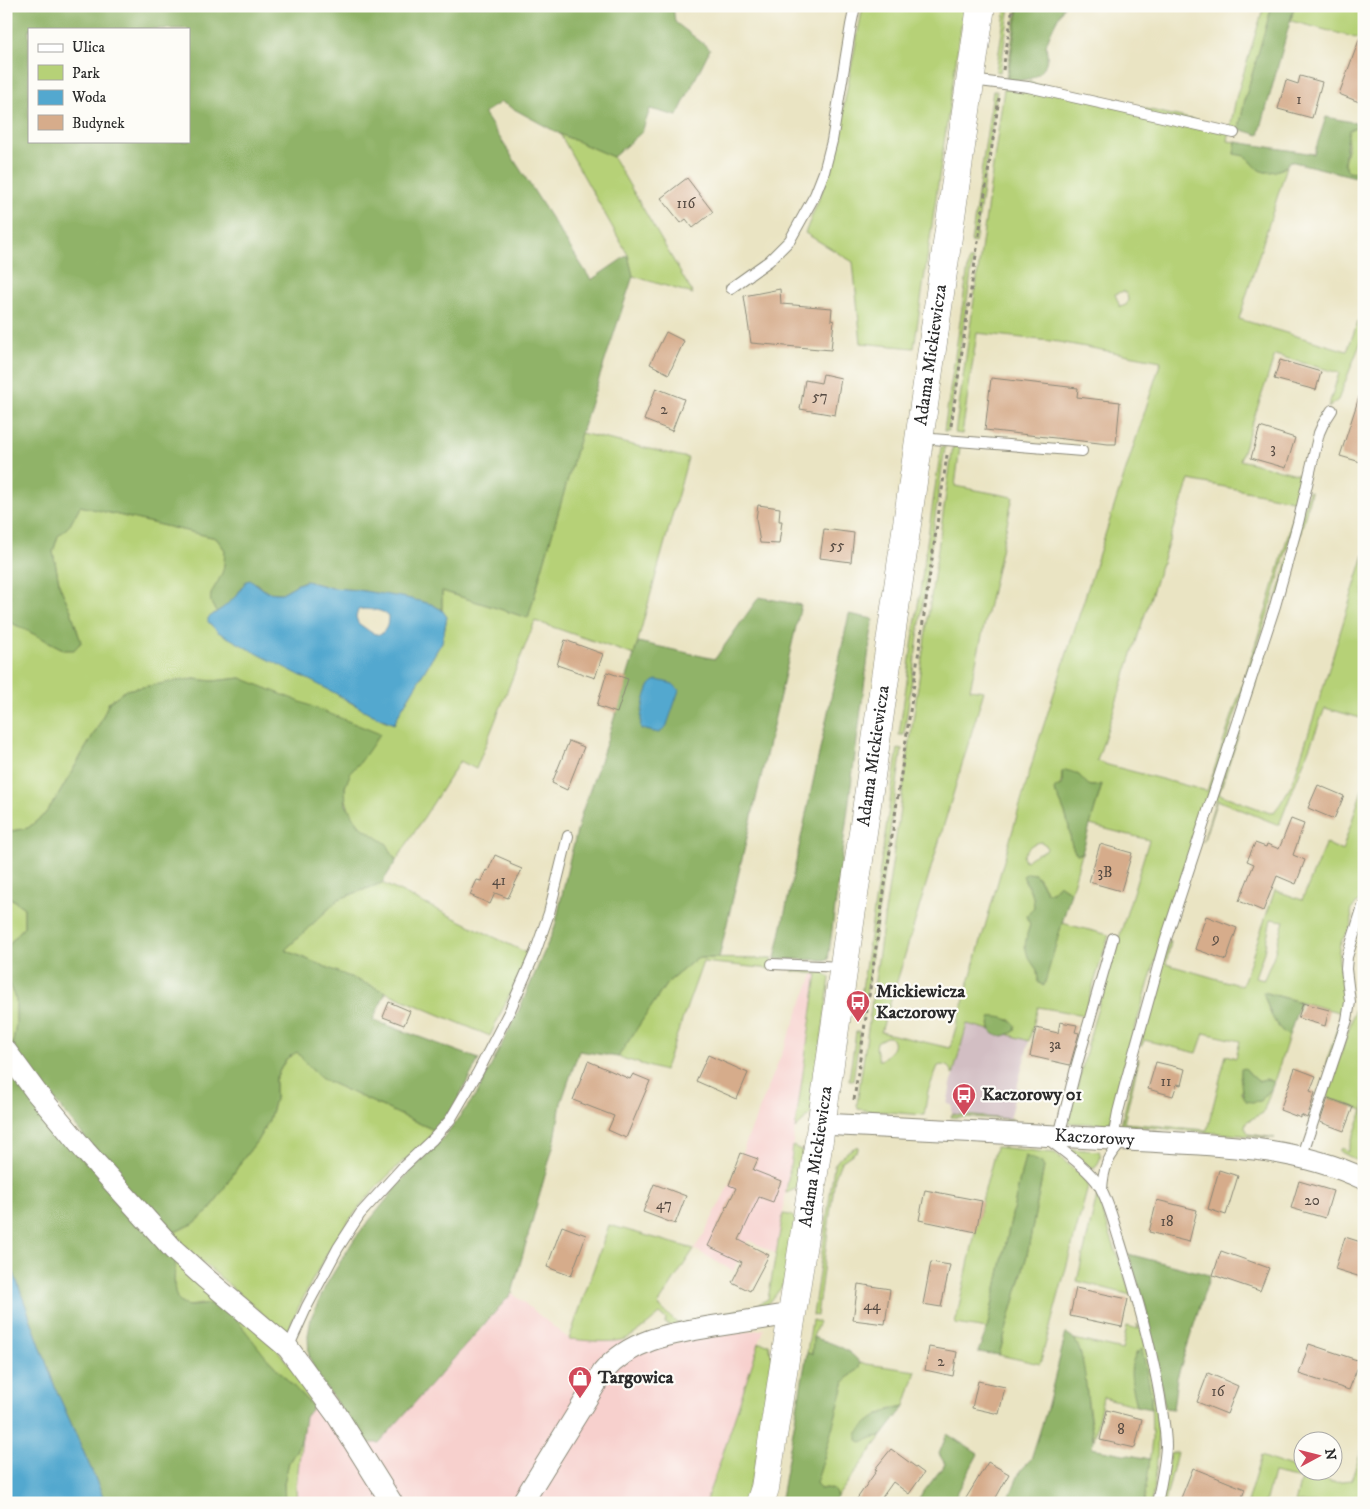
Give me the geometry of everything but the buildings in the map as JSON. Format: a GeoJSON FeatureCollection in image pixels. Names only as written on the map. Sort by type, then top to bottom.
{"type":"FeatureCollection","features":[{"type":"Feature","properties":{"kind":"street","name":"Adama Mickiewicza"},"geometry":{"type":"LineString","coordinates":[[760,1503],[764,1488],[821,1124],[981,6]]}},
{"type":"Feature","properties":{"kind":"street"},"geometry":{"type":"LineString","coordinates":[[6,1051],[36,1092],[85,1151],[174,1250],[288,1348],[337,1416],[392,1503]]}},
{"type":"Feature","properties":{"kind":"street","name":"Kaczorowy"},"geometry":{"type":"LineString","coordinates":[[821,1124],[1119,1139],[1264,1150],[1325,1164],[1364,1179]]}},
{"type":"Feature","properties":{"kind":"street"},"geometry":{"type":"LineString","coordinates":[[522,1503],[603,1372],[620,1355],[640,1343],[673,1333],[792,1314]]}},
{"type":"Feature","properties":{"kind":"lane"},"geometry":{"type":"LineString","coordinates":[[730,288],[769,261],[790,240],[815,195],[824,172],[832,141],[855,6]]}},
{"type":"Feature","properties":{"kind":"lane"},"geometry":{"type":"LineString","coordinates":[[970,80],[1028,87],[1234,133]]}},
{"type":"Feature","properties":{"kind":"lane"},"geometry":{"type":"LineString","coordinates":[[1102,1190],[1104,1170],[1119,1139],[1118,1112],[1164,945],[1275,606],[1320,433],[1323,424],[1332,410]]}},
{"type":"Feature","properties":{"kind":"lane"},"geometry":{"type":"LineString","coordinates":[[919,438],[1082,451]]}},
{"type":"Feature","properties":{"kind":"lane"},"geometry":{"type":"LineString","coordinates":[[288,1348],[307,1306],[338,1248],[360,1214],[450,1120],[470,1088],[510,1010],[535,953],[549,913],[568,836]]}},
{"type":"Feature","properties":{"kind":"lane"},"geometry":{"type":"LineString","coordinates":[[1301,1158],[1348,1020],[1350,1002],[1346,957],[1363,906]]}},
{"type":"Feature","properties":{"kind":"lane"},"geometry":{"type":"LineString","coordinates":[[1113,938],[1077,1064],[1051,1136],[1098,1183],[1102,1190],[1145,1326],[1163,1416],[1166,1446],[1163,1475],[1157,1503]]}},
{"type":"Feature","properties":{"kind":"lane"},"geometry":{"type":"LineString","coordinates":[[772,964],[844,967]]}},
{"type":"Feature","properties":{"kind":"path"},"geometry":{"type":"LineString","coordinates":[[854,1100],[1013,6]]}},
{"type":"Feature","properties":{"kind":"shaded area"},"geometry":{"type":"Polygon","coordinates":[[[814,973],[817,974],[777,1254],[748,1240],[733,1271],[694,1249],[704,1234],[729,1185],[814,973]]]}},
{"type":"Feature","properties":{"kind":"shaded area"},"geometry":{"type":"Polygon","coordinates":[[[967,1024],[990,1030],[996,1035],[1007,1034],[1029,1041],[1009,1119],[952,1114],[952,1105],[947,1104],[967,1024]]]}},
{"type":"Feature","properties":{"kind":"shaded area","name":"Targowica"},"geometry":{"type":"Polygon","coordinates":[[[512,1293],[569,1339],[622,1341],[636,1352],[642,1348],[764,1329],[705,1503],[297,1503],[296,1488],[305,1417],[329,1389],[379,1443],[512,1293]]]}},
{"type":"Feature","properties":{"kind":"green space"},"geometry":{"type":"Polygon","coordinates":[[[6,6],[673,6],[675,22],[710,49],[677,116],[650,109],[642,132],[613,157],[560,134],[501,102],[484,113],[591,280],[628,255],[633,276],[581,433],[528,618],[442,591],[442,610],[431,604],[358,590],[332,588],[305,581],[282,593],[267,592],[256,583],[241,588],[231,602],[217,612],[211,602],[211,597],[224,566],[225,550],[216,538],[80,506],[70,525],[58,536],[53,552],[60,587],[71,611],[81,642],[74,650],[65,650],[6,620],[6,6]]]}},
{"type":"Feature","properties":{"kind":"green space"},"geometry":{"type":"Polygon","coordinates":[[[863,6],[964,6],[914,348],[861,343],[853,262],[805,233],[832,167],[863,6]]]}},
{"type":"Feature","properties":{"kind":"green space"},"geometry":{"type":"Polygon","coordinates":[[[1006,6],[1010,6],[1000,72],[996,71],[1006,6]]]}},
{"type":"Feature","properties":{"kind":"green space"},"geometry":{"type":"Polygon","coordinates":[[[1017,6],[1019,6],[1007,81],[1006,79],[1017,6]]]}},
{"type":"Feature","properties":{"kind":"green space"},"geometry":{"type":"Polygon","coordinates":[[[1019,6],[1064,6],[1047,42],[1047,58],[1042,71],[1032,78],[1007,81],[1019,6]]]}},
{"type":"Feature","properties":{"kind":"green space"},"geometry":{"type":"Polygon","coordinates":[[[1264,6],[1364,6],[1364,40],[1291,21],[1294,7],[1271,10],[1245,99],[1239,129],[1230,129],[1228,141],[1236,142],[1234,154],[1245,155],[1259,170],[1266,172],[1282,169],[1287,166],[1239,319],[1347,351],[1364,306],[1364,334],[1338,400],[1328,408],[1339,373],[1275,355],[1240,460],[1305,476],[1296,517],[1272,601],[1160,945],[1125,1062],[1115,1108],[1109,1124],[1068,1123],[1095,1017],[1149,840],[1090,825],[1102,785],[1091,786],[1083,781],[1079,775],[1062,772],[1060,784],[1054,790],[1067,819],[1074,851],[1077,854],[1082,853],[1071,892],[1059,884],[1052,892],[1047,892],[1038,877],[1024,880],[1033,896],[1034,907],[1028,916],[1030,925],[1027,934],[1033,964],[1037,970],[1038,982],[1043,986],[1062,923],[1109,935],[1084,1015],[1038,1007],[1029,1041],[1007,1034],[1015,1031],[1011,1020],[1005,1019],[989,1023],[990,1030],[967,1024],[953,1075],[952,1071],[947,1067],[938,1066],[928,1091],[924,1115],[858,1109],[857,1104],[953,446],[960,447],[955,486],[1013,497],[970,689],[984,691],[881,1032],[950,1048],[1037,746],[1161,361],[1059,342],[977,333],[962,434],[955,433],[1004,89],[1024,92],[1030,80],[1031,83],[1230,128],[1236,98],[1264,6]],[[1124,291],[1115,294],[1120,307],[1126,305],[1128,300],[1124,291]],[[1189,480],[1097,761],[1207,791],[1266,611],[1297,501],[1189,480]],[[1041,842],[1032,845],[1023,856],[1025,861],[1047,849],[1046,845],[1041,842]],[[890,1037],[877,1042],[876,1048],[879,1060],[881,1060],[892,1050],[893,1044],[890,1037]]]}},
{"type":"Feature","properties":{"kind":"green space"},"geometry":{"type":"Polygon","coordinates":[[[1294,7],[1259,135],[1239,129],[1245,99],[1271,9],[1294,7]]]}},
{"type":"Feature","properties":{"kind":"green space"},"geometry":{"type":"Polygon","coordinates":[[[993,91],[997,91],[975,243],[971,242],[993,91]]]}},
{"type":"Feature","properties":{"kind":"green space"},"geometry":{"type":"Polygon","coordinates":[[[1326,117],[1362,124],[1349,130],[1344,163],[1348,171],[1364,173],[1364,179],[1290,161],[1276,171],[1266,172],[1258,169],[1246,157],[1234,154],[1236,142],[1314,154],[1326,117]]]}},
{"type":"Feature","properties":{"kind":"green space"},"geometry":{"type":"Polygon","coordinates":[[[1364,119],[1364,173],[1348,171],[1344,164],[1348,144],[1347,136],[1349,130],[1362,124],[1364,119]]]}},
{"type":"Feature","properties":{"kind":"green space"},"geometry":{"type":"Polygon","coordinates":[[[560,134],[613,157],[693,294],[633,276],[628,255],[560,134]]]}},
{"type":"Feature","properties":{"kind":"green space"},"geometry":{"type":"Polygon","coordinates":[[[969,260],[973,260],[948,431],[944,431],[969,260]]]}},
{"type":"Feature","properties":{"kind":"green space"},"geometry":{"type":"Polygon","coordinates":[[[581,433],[688,458],[634,655],[535,621],[476,769],[460,761],[396,861],[389,850],[364,830],[348,807],[345,793],[347,779],[362,760],[241,678],[213,681],[194,679],[126,690],[109,702],[100,723],[59,794],[45,814],[28,828],[6,832],[6,620],[65,650],[81,643],[71,611],[60,587],[53,552],[58,536],[70,525],[80,506],[216,538],[225,550],[223,572],[211,597],[211,602],[217,612],[212,615],[351,703],[394,724],[442,642],[447,617],[442,610],[442,591],[528,618],[581,433]]]}},
{"type":"Feature","properties":{"kind":"green space"},"geometry":{"type":"Polygon","coordinates":[[[941,447],[945,447],[904,735],[899,735],[941,447]]]}},
{"type":"Feature","properties":{"kind":"green space"},"geometry":{"type":"Polygon","coordinates":[[[1309,491],[1311,492],[1280,606],[1219,794],[1270,813],[1274,812],[1280,804],[1292,784],[1364,555],[1364,719],[1325,708],[1279,825],[1217,800],[1203,842],[1309,491]]]}},
{"type":"Feature","properties":{"kind":"green space"},"geometry":{"type":"Polygon","coordinates":[[[759,597],[801,605],[719,958],[697,958],[667,983],[618,1057],[579,1051],[561,1103],[555,1140],[512,1293],[379,1443],[364,1443],[316,1373],[309,1356],[308,1336],[311,1318],[326,1285],[355,1238],[406,1176],[443,1138],[477,1094],[519,1010],[555,927],[582,812],[606,744],[638,642],[715,659],[759,597]]]}},
{"type":"Feature","properties":{"kind":"green space"},"geometry":{"type":"Polygon","coordinates":[[[849,614],[873,619],[828,960],[775,959],[849,614]]]}},
{"type":"Feature","properties":{"kind":"green space"},"geometry":{"type":"Polygon","coordinates":[[[241,678],[380,734],[351,772],[345,787],[346,805],[360,826],[387,844],[396,861],[382,883],[339,899],[285,950],[386,992],[373,1020],[479,1059],[453,1108],[436,1131],[322,1079],[297,1052],[286,1059],[275,1079],[275,1099],[269,1120],[210,1210],[193,1224],[170,1234],[139,1204],[12,1048],[16,1024],[16,1000],[6,978],[6,950],[24,927],[24,908],[11,898],[6,898],[6,832],[28,828],[45,814],[59,794],[100,723],[109,702],[126,690],[194,679],[213,681],[241,678]]]}},
{"type":"Feature","properties":{"kind":"green space"},"geometry":{"type":"Polygon","coordinates":[[[898,748],[902,749],[863,1016],[858,1016],[898,748]]]}},
{"type":"Feature","properties":{"kind":"green space"},"geometry":{"type":"Polygon","coordinates":[[[1065,770],[1077,774],[1087,784],[1092,786],[1102,784],[1082,853],[1077,854],[1071,843],[1069,827],[1054,790],[1062,784],[1062,772],[1065,770]]]}},
{"type":"Feature","properties":{"kind":"green space"},"geometry":{"type":"Polygon","coordinates":[[[1364,784],[1364,903],[1360,901],[1351,911],[1352,921],[1349,930],[1340,944],[1339,960],[1346,1001],[1331,1061],[1326,1064],[1342,1013],[1264,992],[1272,1017],[1279,1028],[1289,1036],[1274,1082],[1266,1079],[1258,1081],[1245,1068],[1240,1077],[1242,1084],[1241,1094],[1260,1101],[1271,1090],[1263,1113],[1246,1122],[1245,1127],[1247,1131],[1249,1134],[1275,1138],[1121,1125],[1137,1060],[1139,1059],[1124,1123],[1207,1130],[1226,1055],[1236,1058],[1240,1041],[1204,1033],[1197,1053],[1144,1040],[1142,1046],[1140,1045],[1169,941],[1171,942],[1166,964],[1242,986],[1275,890],[1302,900],[1326,843],[1342,851],[1364,784]],[[1271,919],[1264,952],[1255,977],[1264,979],[1273,958],[1284,921],[1271,919]]]}},
{"type":"Feature","properties":{"kind":"green space"},"geometry":{"type":"Polygon","coordinates":[[[1028,873],[1035,874],[1047,892],[1052,892],[1059,884],[1071,892],[1044,986],[1038,982],[1037,970],[1028,957],[1025,946],[1030,925],[1027,916],[1034,907],[1033,896],[1023,876],[1028,873]]]}},
{"type":"Feature","properties":{"kind":"green space"},"geometry":{"type":"Polygon","coordinates":[[[382,883],[527,953],[518,977],[490,1036],[285,950],[339,899],[382,883]]]}},
{"type":"Feature","properties":{"kind":"green space"},"geometry":{"type":"Polygon","coordinates":[[[6,898],[10,898],[24,908],[24,927],[6,950],[6,898]]]}},
{"type":"Feature","properties":{"kind":"green space"},"geometry":{"type":"Polygon","coordinates":[[[697,958],[772,959],[771,969],[703,962],[664,1071],[618,1057],[667,983],[697,958]]]}},
{"type":"Feature","properties":{"kind":"green space"},"geometry":{"type":"Polygon","coordinates":[[[794,969],[809,969],[822,972],[830,978],[811,1114],[795,1129],[817,974],[792,971],[794,969]]]}},
{"type":"Feature","properties":{"kind":"green space"},"geometry":{"type":"Polygon","coordinates":[[[6,978],[16,1000],[16,1024],[12,1048],[6,1041],[6,978]]]}},
{"type":"Feature","properties":{"kind":"green space"},"geometry":{"type":"Polygon","coordinates":[[[1263,992],[1300,1002],[1289,1036],[1275,1022],[1263,992]]]}},
{"type":"Feature","properties":{"kind":"green space"},"geometry":{"type":"Polygon","coordinates":[[[1359,992],[1364,994],[1364,1164],[1339,1151],[1341,1148],[1348,1151],[1363,1110],[1327,1097],[1359,992]]]}},
{"type":"Feature","properties":{"kind":"green space"},"geometry":{"type":"Polygon","coordinates":[[[991,1017],[1011,1021],[1016,1025],[1015,1031],[1004,1036],[995,1035],[990,1027],[991,1017]]]}},
{"type":"Feature","properties":{"kind":"green space"},"geometry":{"type":"Polygon","coordinates":[[[856,1032],[860,1032],[853,1080],[849,1080],[856,1032]]]}},
{"type":"Feature","properties":{"kind":"green space"},"geometry":{"type":"Polygon","coordinates":[[[297,1051],[309,1067],[322,1079],[436,1131],[384,1180],[343,1229],[322,1262],[286,1334],[170,1234],[193,1224],[210,1210],[269,1120],[275,1099],[275,1080],[286,1059],[297,1051]]]}},
{"type":"Feature","properties":{"kind":"green space"},"geometry":{"type":"Polygon","coordinates":[[[1245,1068],[1258,1081],[1266,1079],[1274,1082],[1271,1090],[1267,1092],[1261,1101],[1251,1102],[1246,1101],[1244,1098],[1241,1085],[1241,1069],[1245,1068]]]}},
{"type":"Feature","properties":{"kind":"green space"},"geometry":{"type":"Polygon","coordinates":[[[6,1069],[176,1258],[174,1288],[179,1301],[184,1305],[191,1306],[223,1302],[265,1356],[313,1407],[305,1417],[302,1437],[289,1462],[284,1483],[285,1503],[106,1503],[55,1387],[6,1251],[6,1069]]]}},
{"type":"Feature","properties":{"kind":"green space"},"geometry":{"type":"Polygon","coordinates":[[[952,1114],[1007,1119],[951,1117],[952,1114]]]}},
{"type":"Feature","properties":{"kind":"green space"},"geometry":{"type":"Polygon","coordinates":[[[793,1146],[801,1150],[805,1156],[800,1187],[786,1193],[793,1146]]]}},
{"type":"Feature","properties":{"kind":"green space"},"geometry":{"type":"Polygon","coordinates":[[[858,1146],[858,1150],[841,1162],[835,1177],[817,1316],[813,1315],[834,1166],[842,1156],[858,1146]]]}},
{"type":"Feature","properties":{"kind":"green space"},"geometry":{"type":"Polygon","coordinates":[[[996,1147],[1055,1153],[1082,1176],[1088,1187],[1040,1364],[999,1355],[1027,1255],[1044,1167],[1025,1156],[987,1329],[955,1324],[996,1147]]]}},
{"type":"Feature","properties":{"kind":"green space"},"geometry":{"type":"Polygon","coordinates":[[[1071,1149],[1099,1151],[1100,1160],[1095,1167],[1088,1167],[1069,1151],[1071,1149]]]}},
{"type":"Feature","properties":{"kind":"green space"},"geometry":{"type":"Polygon","coordinates":[[[1025,1156],[1041,1162],[1044,1167],[1027,1255],[999,1355],[978,1352],[987,1329],[1025,1156]]]}},
{"type":"Feature","properties":{"kind":"green space"},"geometry":{"type":"Polygon","coordinates":[[[1097,1196],[1131,1295],[1077,1281],[1097,1196]]]}},
{"type":"Feature","properties":{"kind":"green space"},"geometry":{"type":"Polygon","coordinates":[[[783,1214],[795,1218],[787,1277],[770,1302],[756,1312],[671,1326],[665,1323],[666,1319],[660,1314],[629,1338],[605,1341],[569,1339],[609,1225],[694,1249],[658,1305],[677,1323],[755,1306],[768,1299],[783,1214]]]}},
{"type":"Feature","properties":{"kind":"green space"},"geometry":{"type":"Polygon","coordinates":[[[1128,1254],[1210,1275],[1177,1378],[1173,1409],[1165,1408],[1145,1304],[1128,1254]]]}},
{"type":"Feature","properties":{"kind":"green space"},"geometry":{"type":"Polygon","coordinates":[[[176,1259],[268,1338],[313,1395],[313,1407],[258,1349],[201,1304],[192,1306],[178,1301],[174,1283],[176,1259]]]}},
{"type":"Feature","properties":{"kind":"green space"},"geometry":{"type":"Polygon","coordinates":[[[812,1320],[819,1322],[813,1337],[812,1354],[807,1353],[812,1320]]]}},
{"type":"Feature","properties":{"kind":"green space"},"geometry":{"type":"Polygon","coordinates":[[[1137,1324],[1143,1336],[1148,1357],[1156,1412],[1158,1448],[1151,1503],[1144,1503],[1152,1440],[1151,1394],[1137,1352],[1132,1365],[1132,1372],[1137,1406],[1103,1397],[1094,1440],[1084,1376],[1074,1339],[1122,1350],[1127,1326],[1138,1329],[1137,1324]]]}},
{"type":"Feature","properties":{"kind":"green space"},"geometry":{"type":"Polygon","coordinates":[[[1066,1333],[1075,1340],[1079,1347],[1093,1435],[1092,1448],[1150,1459],[1144,1503],[1007,1503],[1021,1469],[1031,1459],[1046,1412],[1066,1333]]]}},
{"type":"Feature","properties":{"kind":"green space"},"geometry":{"type":"Polygon","coordinates":[[[813,1337],[845,1349],[860,1363],[859,1368],[845,1381],[816,1483],[820,1489],[834,1490],[837,1497],[833,1503],[780,1503],[807,1353],[812,1354],[813,1337]]]}},
{"type":"Feature","properties":{"kind":"green space"},"geometry":{"type":"Polygon","coordinates":[[[759,1343],[769,1344],[772,1356],[755,1467],[744,1503],[705,1503],[719,1465],[759,1343]]]}},
{"type":"Feature","properties":{"kind":"green space"},"geometry":{"type":"Polygon","coordinates":[[[1142,1349],[1151,1394],[1151,1409],[1137,1406],[1132,1383],[1131,1368],[1133,1360],[1142,1349]]]}},
{"type":"Feature","properties":{"kind":"green space"},"geometry":{"type":"Polygon","coordinates":[[[860,1363],[916,1371],[905,1406],[890,1409],[874,1437],[882,1436],[837,1497],[834,1490],[820,1489],[816,1483],[845,1381],[859,1368],[860,1363]]]}},
{"type":"Feature","properties":{"kind":"green space"},"geometry":{"type":"Polygon","coordinates":[[[905,1406],[882,1436],[862,1442],[857,1440],[857,1434],[872,1419],[884,1412],[905,1406]]]}},
{"type":"Feature","properties":{"kind":"green space"},"geometry":{"type":"Polygon","coordinates":[[[947,1434],[978,1454],[952,1503],[915,1503],[945,1464],[939,1454],[947,1434]]]}},
{"type":"Feature","properties":{"kind":"green space"},"geometry":{"type":"Polygon","coordinates":[[[302,1437],[296,1488],[297,1503],[285,1503],[284,1483],[289,1462],[302,1437]]]}},
{"type":"Feature","properties":{"kind":"green space"},"geometry":{"type":"Polygon","coordinates":[[[1364,1444],[1364,1503],[1295,1503],[1300,1482],[1342,1482],[1351,1480],[1364,1444]]]}},
{"type":"Feature","properties":{"kind":"green space"},"geometry":{"type":"Polygon","coordinates":[[[1177,1452],[1165,1503],[1161,1503],[1170,1454],[1177,1452]]]}},
{"type":"Feature","properties":{"kind":"green space"},"geometry":{"type":"Polygon","coordinates":[[[1261,1456],[1292,1467],[1292,1477],[1273,1473],[1265,1503],[1247,1503],[1261,1456]]]}},
{"type":"Feature","properties":{"kind":"water"},"geometry":{"type":"Polygon","coordinates":[[[251,580],[267,592],[282,593],[306,581],[332,588],[407,598],[431,604],[442,610],[447,617],[442,642],[394,724],[371,714],[218,632],[208,622],[208,618],[237,595],[246,581],[251,580]],[[358,610],[356,617],[358,623],[372,633],[380,635],[387,627],[388,616],[380,611],[358,610]]]}},
{"type":"Feature","properties":{"kind":"water"},"geometry":{"type":"Polygon","coordinates":[[[657,680],[673,684],[679,690],[666,728],[659,733],[641,729],[643,707],[648,689],[657,680]]]}},
{"type":"Feature","properties":{"kind":"water"},"geometry":{"type":"Polygon","coordinates":[[[6,1251],[55,1387],[106,1503],[6,1503],[6,1251]]]}},
{"type":"Feature","properties":{"kind":"place","name":"Mickiewicza Kaczorowy"},"geometry":{"type":"Point","coordinates":[858,1023]}},
{"type":"Feature","properties":{"kind":"place","name":"Kaczorowy 01"},"geometry":{"type":"Point","coordinates":[964,1116]}},
{"type":"Feature","properties":{"kind":"place","name":"Targowica"},"geometry":{"type":"Point","coordinates":[580,1399]}}]}
